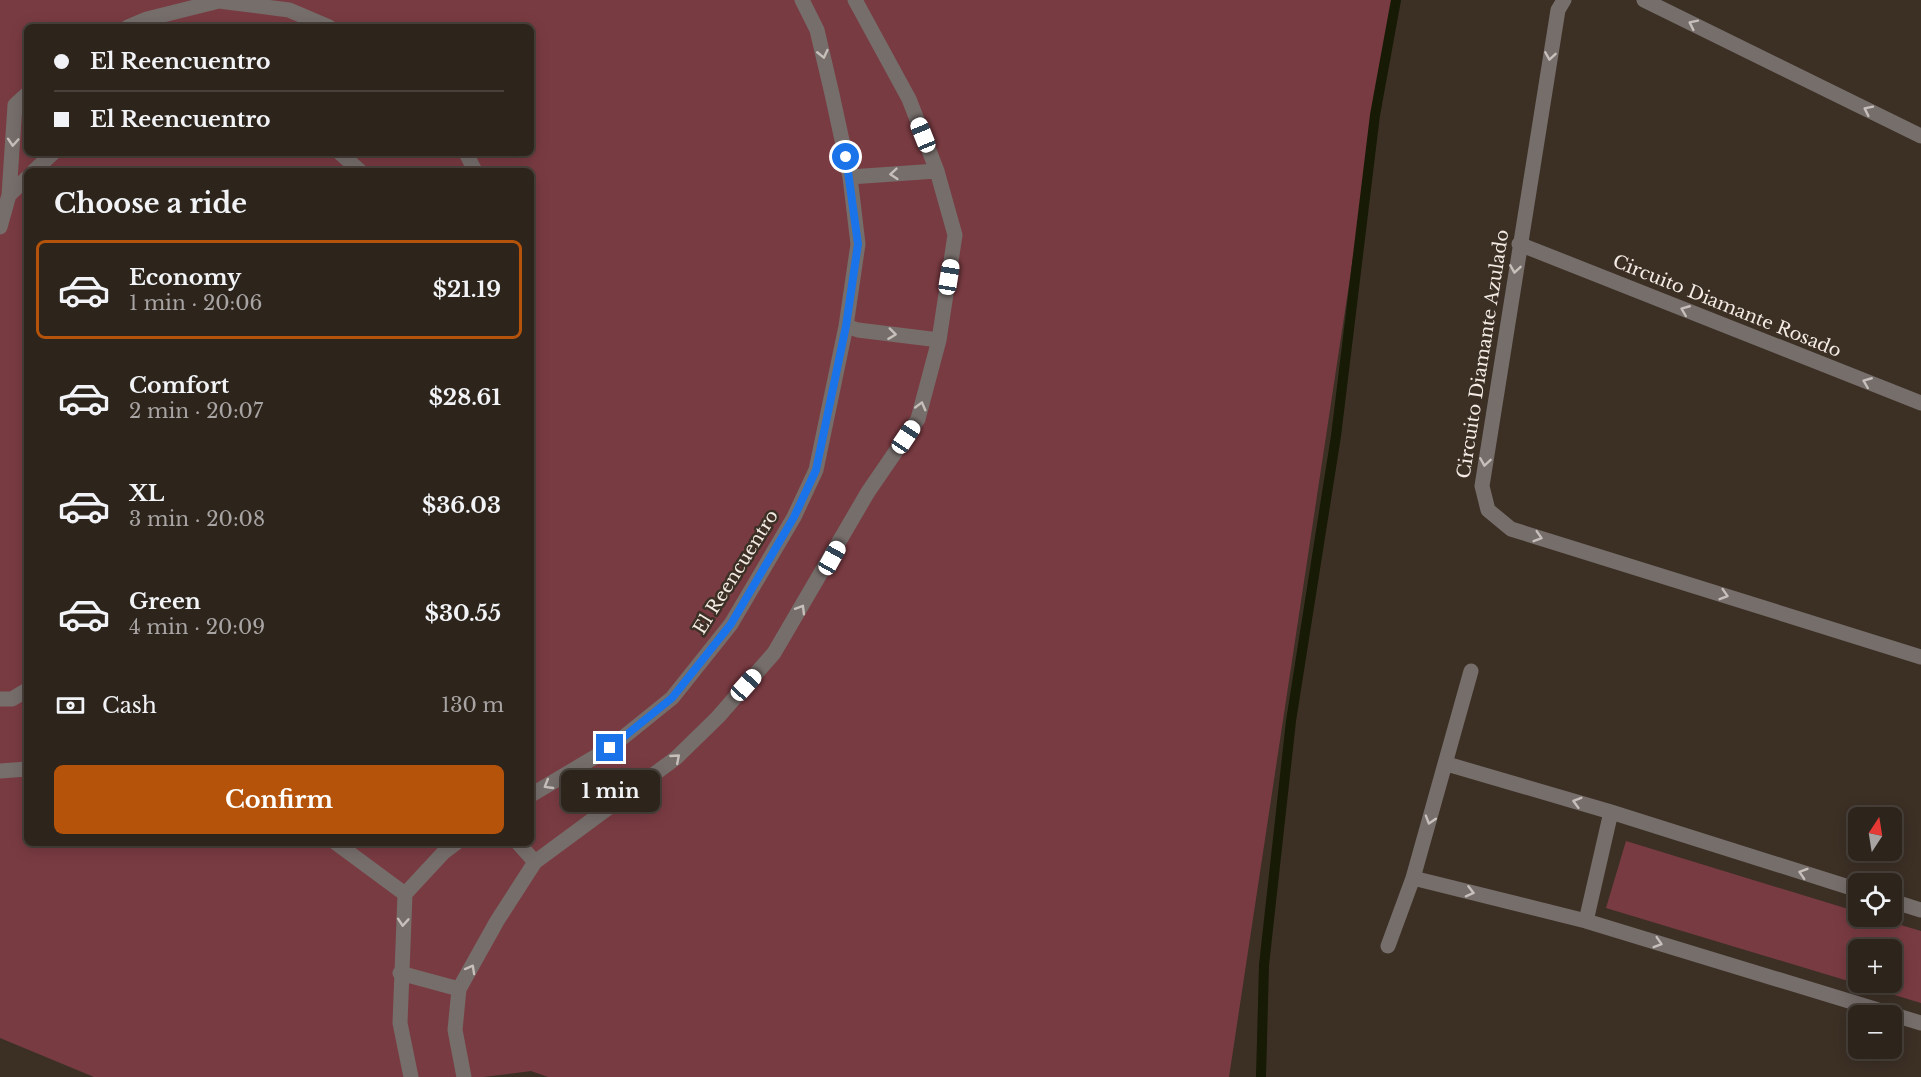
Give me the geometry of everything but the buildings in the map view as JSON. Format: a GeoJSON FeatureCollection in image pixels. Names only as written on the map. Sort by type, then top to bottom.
{"type":"FeatureCollection","features":[{"type":"Feature","properties":{"kind":"street","name":"El Reencuentro"},"geometry":{"type":"LineString","coordinates":[[534,793],[610,748],[672,698],[731,624],[794,517],[816,470],[846,326],[858,244],[850,177],[817,30],[802,0]]}},
{"type":"Feature","properties":{"kind":"street"},"geometry":{"type":"LineString","coordinates":[[464,1077],[455,1030],[459,989],[497,921],[535,862],[676,758],[718,717],[774,653],[868,492],[918,419],[939,340],[955,235],[937,171],[909,99],[855,0]]}},
{"type":"Feature","properties":{"kind":"street","name":"Circuito Diamante Azulado"},"geometry":{"type":"LineString","coordinates":[[1564,0],[1558,10],[1482,486],[1488,510],[1511,529],[1921,657]]}},
{"type":"Feature","properties":{"kind":"street"},"geometry":{"type":"LineString","coordinates":[[1644,0],[1921,136]]}},
{"type":"Feature","properties":{"kind":"street"},"geometry":{"type":"LineString","coordinates":[[135,24],[219,1],[289,10],[322,24]]}},
{"type":"Feature","properties":{"kind":"street"},"geometry":{"type":"LineString","coordinates":[[0,227],[9,195],[15,105],[24,97]]}},
{"type":"Feature","properties":{"kind":"street"},"geometry":{"type":"LineString","coordinates":[[37,168],[50,156]]}},
{"type":"Feature","properties":{"kind":"street"},"geometry":{"type":"LineString","coordinates":[[343,156],[357,168]]}},
{"type":"Feature","properties":{"kind":"street"},"geometry":{"type":"LineString","coordinates":[[850,177],[937,171]]}},
{"type":"Feature","properties":{"kind":"street"},"geometry":{"type":"LineString","coordinates":[[9,195],[24,181]]}},
{"type":"Feature","properties":{"kind":"street","name":"Circuito Diamante Rosado"},"geometry":{"type":"LineString","coordinates":[[1519,244],[1921,403]]}},
{"type":"Feature","properties":{"kind":"street"},"geometry":{"type":"LineString","coordinates":[[846,326],[858,330],[939,340]]}},
{"type":"Feature","properties":{"kind":"street"},"geometry":{"type":"LineString","coordinates":[[1388,945],[1413,878],[1447,764],[1471,671]]}},
{"type":"Feature","properties":{"kind":"street"},"geometry":{"type":"LineString","coordinates":[[0,699],[12,699],[24,692]]}},
{"type":"Feature","properties":{"kind":"street"},"geometry":{"type":"LineString","coordinates":[[1447,764],[1611,812],[1848,887]]}},
{"type":"Feature","properties":{"kind":"street"},"geometry":{"type":"LineString","coordinates":[[0,771],[24,769]]}},
{"type":"Feature","properties":{"kind":"street"},"geometry":{"type":"LineString","coordinates":[[1586,921],[1611,812]]}},
{"type":"Feature","properties":{"kind":"street"},"geometry":{"type":"LineString","coordinates":[[340,846],[405,894]]}},
{"type":"Feature","properties":{"kind":"street"},"geometry":{"type":"LineString","coordinates":[[411,1077],[400,1023],[400,974],[405,894],[445,846]]}},
{"type":"Feature","properties":{"kind":"street"},"geometry":{"type":"LineString","coordinates":[[521,846],[535,862]]}},
{"type":"Feature","properties":{"kind":"street"},"geometry":{"type":"LineString","coordinates":[[1413,878],[1586,921],[1921,1023]]}},
{"type":"Feature","properties":{"kind":"street"},"geometry":{"type":"LineString","coordinates":[[1902,904],[1921,910]]}},
{"type":"Feature","properties":{"kind":"street"},"geometry":{"type":"LineString","coordinates":[[400,974],[459,989]]}},
{"type":"Feature","properties":{"kind":"shaded area"},"geometry":{"type":"Polygon","coordinates":[[[0,0],[1392,0],[1229,1077],[548,1077],[531,1071],[483,1077],[94,1077],[0,1038],[0,0]]]}},
{"type":"Feature","properties":{"kind":"shaded area"},"geometry":{"type":"Polygon","coordinates":[[[1626,841],[1848,909],[1848,927],[1902,925],[1921,931],[1921,1003],[1888,993],[1902,993],[1902,939],[1848,939],[1848,981],[1606,908],[1626,841]]]}},
{"type":"Feature","properties":{"kind":"waterway"},"geometry":{"type":"LineString","coordinates":[[1261,1077],[1264,965],[1291,721],[1336,436],[1375,115],[1396,0]]}},
{"type":"Feature","properties":{"kind":"route"},"geometry":{"type":"LineString","coordinates":[[610,748],[672,698],[731,624],[794,517],[816,470],[846,326],[858,244],[846,157]]}}]}
